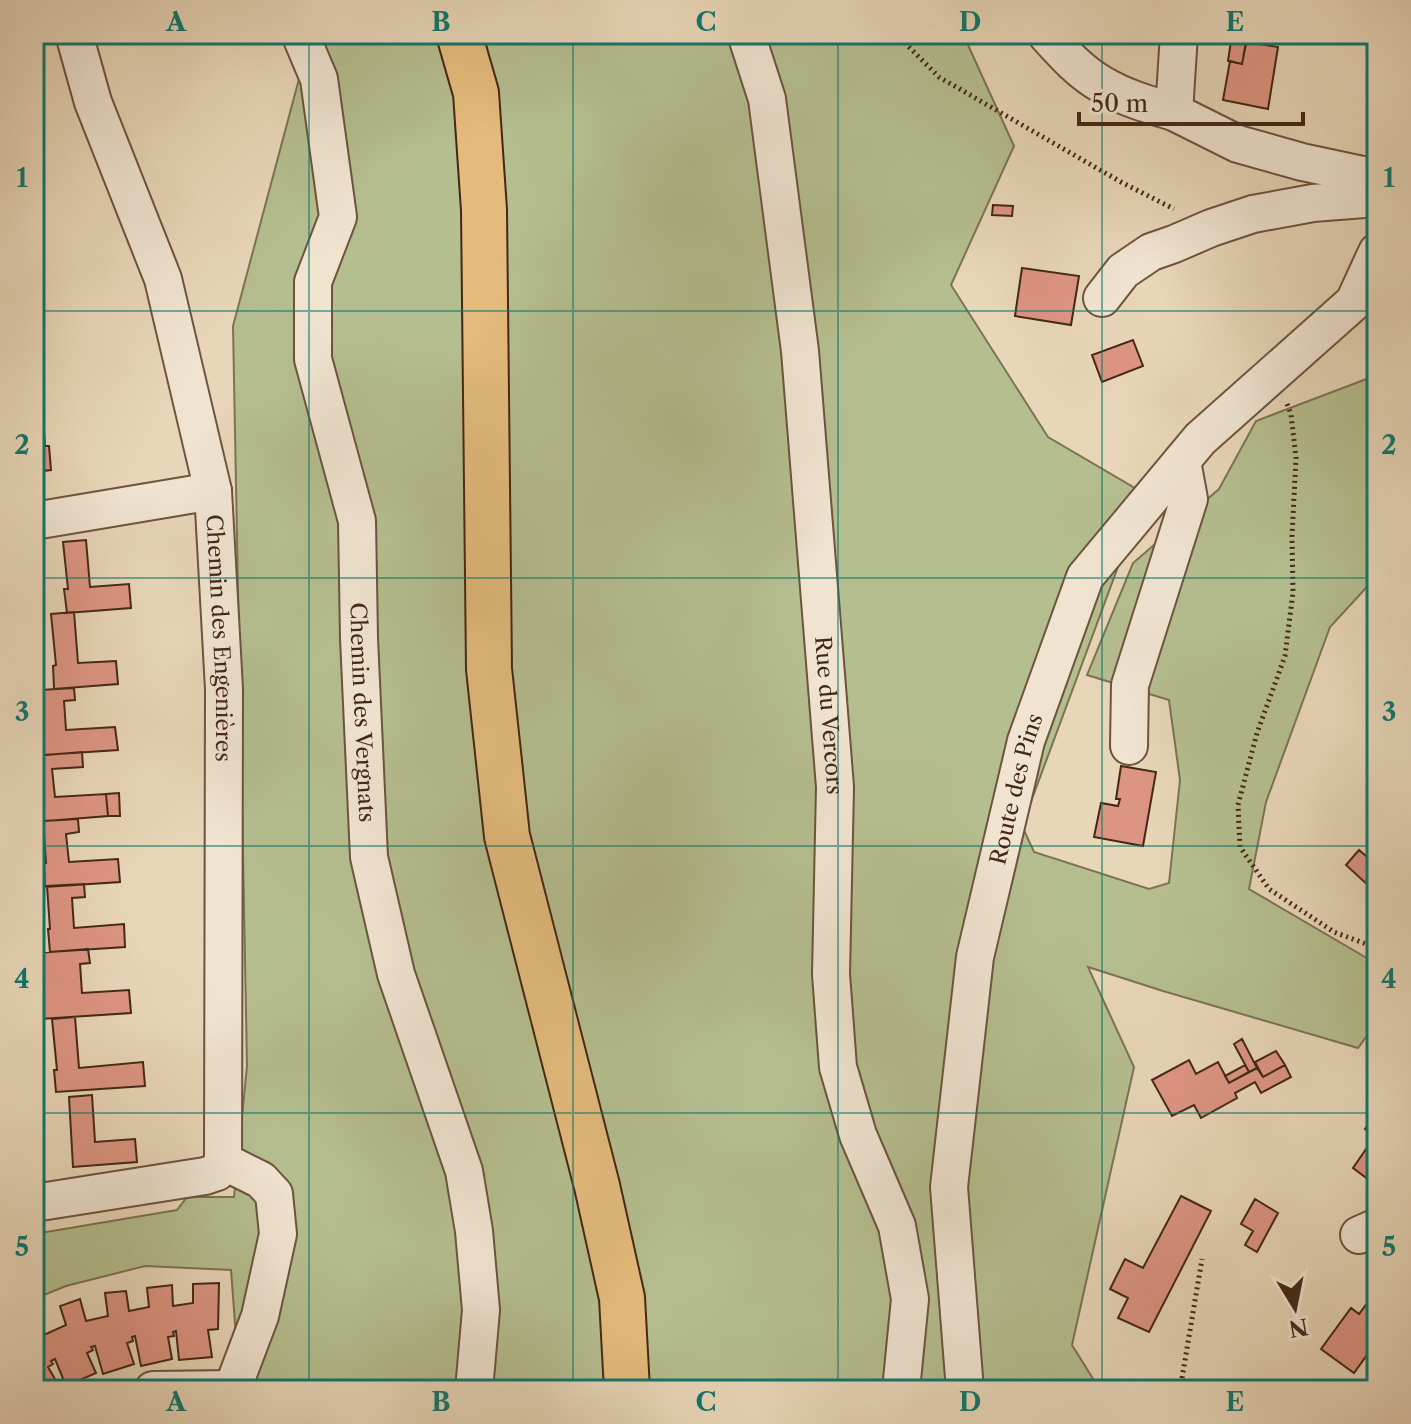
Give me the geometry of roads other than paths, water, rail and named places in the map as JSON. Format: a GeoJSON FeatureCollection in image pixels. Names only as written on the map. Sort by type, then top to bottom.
{"type":"FeatureCollection","features":[{"type":"Feature","properties":{"kind":"main road"},"geometry":{"type":"LineString","coordinates":[[459,34],[476,93],[484,210],[489,669],[507,836],[597,1186],[619,1284],[627,1390]]}},
{"type":"Feature","properties":{"kind":"street","name":"Chemin des Engenières"},"geometry":{"type":"LineString","coordinates":[[74,34],[93,102],[163,279],[213,491],[224,689],[223,1163]]}},
{"type":"Feature","properties":{"kind":"street","name":"Chemin des Vergnats"},"geometry":{"type":"LineString","coordinates":[[300,34],[319,79],[338,217],[313,282],[313,359],[357,521],[369,857],[396,974],[464,1171],[474,1231],[481,1310],[474,1390]]}},
{"type":"Feature","properties":{"kind":"street","name":"Rue du Vercors"},"geometry":{"type":"LineString","coordinates":[[746,34],[767,99],[800,351],[835,787],[831,974],[838,1067],[858,1135],[897,1226],[910,1299],[901,1390]]}},
{"type":"Feature","properties":{"kind":"street"},"geometry":{"type":"LineString","coordinates":[[1046,34],[1068,59],[1101,85],[1174,112],[1238,144],[1377,178]]}},
{"type":"Feature","properties":{"kind":"street"},"geometry":{"type":"LineString","coordinates":[[1174,112],[1179,34]]}},
{"type":"Feature","properties":{"kind":"street"},"geometry":{"type":"LineString","coordinates":[[1102,298],[1123,271],[1151,252],[1211,228],[1253,214],[1313,203],[1377,198]]}},
{"type":"Feature","properties":{"kind":"street"},"geometry":{"type":"LineString","coordinates":[[1365,306],[1377,252]]}},
{"type":"Feature","properties":{"kind":"street","name":"Route des Pins"},"geometry":{"type":"LineString","coordinates":[[965,1390],[949,1187],[975,957],[1026,741],[1085,577],[1200,439],[1275,371],[1365,306]]}},
{"type":"Feature","properties":{"kind":"street"},"geometry":{"type":"LineString","coordinates":[[1129,746],[1130,685],[1189,499],[1182,461]]}},
{"type":"Feature","properties":{"kind":"street"},"geometry":{"type":"LineString","coordinates":[[34,521],[213,491]]}},
{"type":"Feature","properties":{"kind":"street"},"geometry":{"type":"LineString","coordinates":[[34,1203],[205,1176],[217,1172],[223,1163],[261,1180],[274,1194],[278,1234],[260,1316],[232,1390],[153,1390]]}}]}
